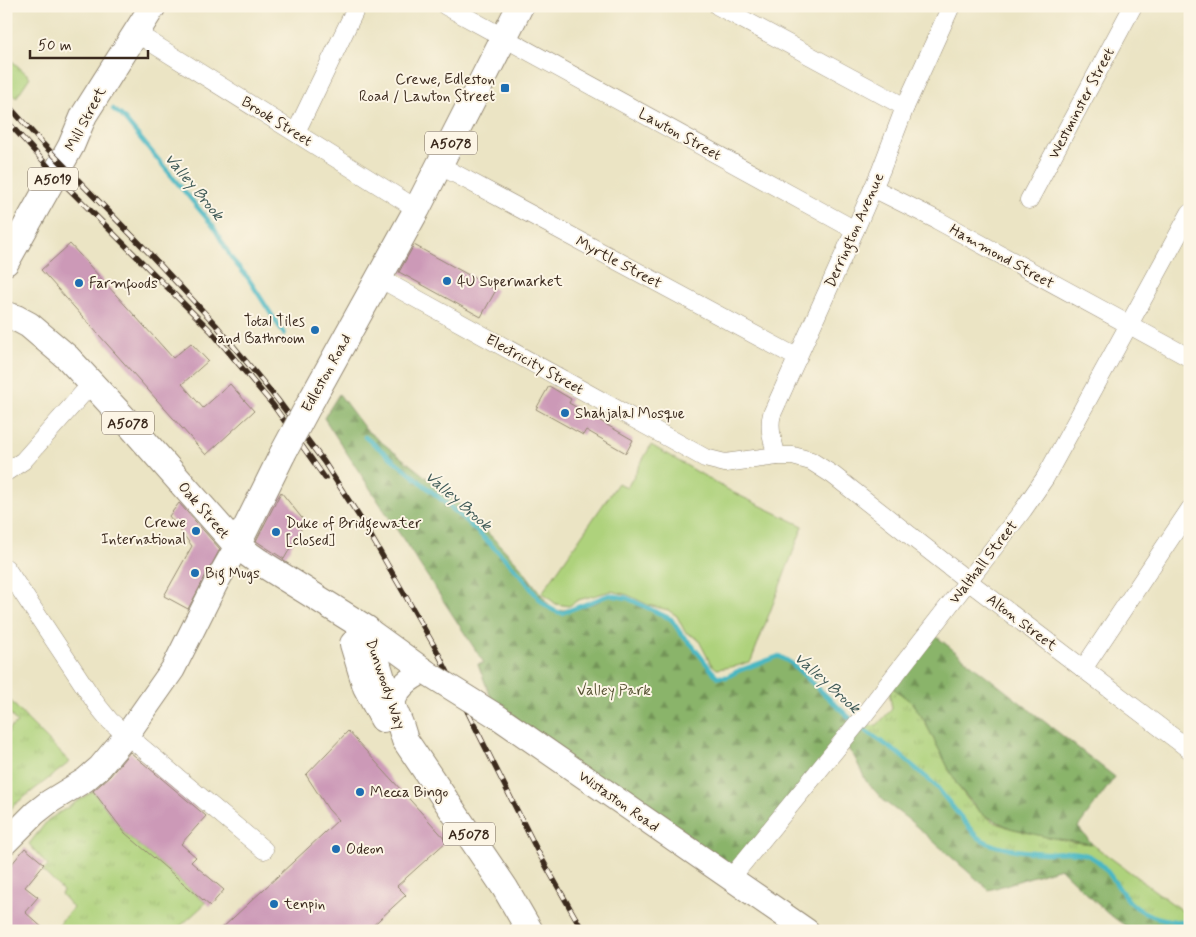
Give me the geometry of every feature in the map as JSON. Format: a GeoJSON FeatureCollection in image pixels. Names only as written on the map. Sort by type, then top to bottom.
{"type":"FeatureCollection","features":[{"type":"Feature","properties":{"kind":"main road","name":"Mill Street"},"geometry":{"type":"LineString","coordinates":[[6,262],[71,146],[84,115],[154,6]]}},
{"type":"Feature","properties":{"kind":"main road","name":"Edleston Road"},"geometry":{"type":"LineString","coordinates":[[237,546],[282,452],[380,278],[520,6]]}},
{"type":"Feature","properties":{"kind":"main road","name":"Oak Street"},"geometry":{"type":"LineString","coordinates":[[6,315],[29,325],[55,346],[92,383],[237,546],[367,629]]}},
{"type":"Feature","properties":{"kind":"main road","name":"Dunwoody Way"},"geometry":{"type":"LineString","coordinates":[[340,611],[353,643],[366,687],[378,713],[392,732],[405,740]]}},
{"type":"Feature","properties":{"kind":"main road","name":"Dunwoody Way"},"geometry":{"type":"LineString","coordinates":[[367,629],[392,707],[405,740],[506,888],[530,931]]}},
{"type":"Feature","properties":{"kind":"street"},"geometry":{"type":"LineString","coordinates":[[296,132],[357,6]]}},
{"type":"Feature","properties":{"kind":"street","name":"Lawton Street"},"geometry":{"type":"LineString","coordinates":[[446,6],[855,230]]}},
{"type":"Feature","properties":{"kind":"street"},"geometry":{"type":"LineString","coordinates":[[718,6],[905,107]]}},
{"type":"Feature","properties":{"kind":"street","name":"Derrington Avenue"},"geometry":{"type":"LineString","coordinates":[[777,456],[771,436],[770,420],[855,230],[905,107],[951,6]]}},
{"type":"Feature","properties":{"kind":"street","name":"Westminster Street"},"geometry":{"type":"LineString","coordinates":[[1029,200],[1133,6]]}},
{"type":"Feature","properties":{"kind":"street","name":"Brook Street"},"geometry":{"type":"LineString","coordinates":[[136,32],[416,210]]}},
{"type":"Feature","properties":{"kind":"street","name":"Myrtle Street"},"geometry":{"type":"LineString","coordinates":[[439,165],[798,358]]}},
{"type":"Feature","properties":{"kind":"street","name":"Hammond Street"},"geometry":{"type":"LineString","coordinates":[[873,188],[936,220],[1190,358]]}},
{"type":"Feature","properties":{"kind":"street","name":"Walthall Street"},"geometry":{"type":"LineString","coordinates":[[730,879],[864,715],[1023,510],[1045,478],[1190,213]]}},
{"type":"Feature","properties":{"kind":"street","name":"Electricity Street"},"geometry":{"type":"LineString","coordinates":[[380,278],[705,458],[725,462],[777,456]]}},
{"type":"Feature","properties":{"kind":"street"},"geometry":{"type":"LineString","coordinates":[[6,472],[24,461],[92,383]]}},
{"type":"Feature","properties":{"kind":"street","name":"Alton Street"},"geometry":{"type":"LineString","coordinates":[[777,456],[793,456],[811,461],[834,475],[968,581],[1190,750]]}},
{"type":"Feature","properties":{"kind":"street"},"geometry":{"type":"LineString","coordinates":[[1083,669],[1190,509]]}},
{"type":"Feature","properties":{"kind":"street","name":"Edleston Road"},"geometry":{"type":"LineString","coordinates":[[13,835],[49,802],[85,780],[100,767],[126,736],[173,668],[237,546]]}},
{"type":"Feature","properties":{"kind":"street"},"geometry":{"type":"LineString","coordinates":[[6,568],[96,706],[126,736],[264,850]]}},
{"type":"Feature","properties":{"kind":"street","name":"Oak Street"},"geometry":{"type":"LineString","coordinates":[[367,629],[427,672]]}},
{"type":"Feature","properties":{"kind":"street"},"geometry":{"type":"LineString","coordinates":[[392,707],[394,697],[402,685],[412,677],[427,672]]}},
{"type":"Feature","properties":{"kind":"street","name":"Wistaston Road"},"geometry":{"type":"LineString","coordinates":[[427,672],[498,718],[807,931]]}},
{"type":"Feature","properties":{"kind":"green space"},"geometry":{"type":"Polygon","coordinates":[[[6,54],[30,77],[16,98],[6,86],[6,54]]]}},
{"type":"Feature","properties":{"kind":"green space","name":"Valley Park"},"geometry":{"type":"Polygon","coordinates":[[[339,394],[366,430],[454,499],[498,543],[520,566],[554,612],[596,603],[609,595],[627,598],[671,619],[718,677],[727,677],[779,656],[822,692],[846,716],[851,730],[860,727],[902,757],[935,785],[980,838],[993,845],[1043,853],[1073,852],[1087,855],[1101,862],[1130,903],[1155,917],[1190,922],[1190,931],[1133,931],[1107,913],[1060,868],[989,890],[909,820],[885,802],[866,781],[855,758],[842,741],[730,879],[498,717],[478,664],[484,663],[324,418],[339,394]]]}},
{"type":"Feature","properties":{"kind":"green space"},"geometry":{"type":"Polygon","coordinates":[[[651,445],[732,492],[803,526],[751,661],[737,666],[717,669],[711,664],[698,639],[685,632],[677,616],[668,610],[648,605],[628,595],[611,591],[578,600],[569,606],[556,604],[542,593],[618,483],[627,488],[651,445]]]}},
{"type":"Feature","properties":{"kind":"green space"},"geometry":{"type":"Polygon","coordinates":[[[933,634],[1115,777],[1078,827],[1092,844],[1046,837],[1010,828],[982,814],[957,785],[923,718],[911,702],[888,684],[933,634]]]}},
{"type":"Feature","properties":{"kind":"green space"},"geometry":{"type":"Polygon","coordinates":[[[888,684],[912,702],[923,718],[957,785],[982,814],[994,822],[1010,828],[1073,842],[1092,844],[1181,910],[1190,911],[1190,923],[1155,917],[1142,911],[1130,902],[1101,862],[1073,852],[1043,853],[997,846],[980,838],[935,785],[899,754],[860,727],[877,725],[892,709],[888,684]]]}},
{"type":"Feature","properties":{"kind":"green space"},"geometry":{"type":"Polygon","coordinates":[[[8,698],[70,762],[14,805],[8,812],[6,811],[6,731],[17,723],[6,708],[6,699],[8,698]]]}},
{"type":"Feature","properties":{"kind":"green space"},"geometry":{"type":"Polygon","coordinates":[[[93,791],[125,833],[206,903],[175,931],[56,931],[62,920],[73,908],[61,894],[63,891],[43,871],[48,866],[29,844],[48,820],[93,791]]]}},
{"type":"Feature","properties":{"kind":"building"},"geometry":{"type":"Polygon","coordinates":[[[70,244],[173,358],[191,343],[208,361],[182,384],[203,408],[230,384],[254,411],[206,455],[41,270],[70,244]]]}},
{"type":"Feature","properties":{"kind":"building","name":"4U Supermarket"},"geometry":{"type":"Polygon","coordinates":[[[414,245],[496,290],[481,317],[399,272],[414,245]]]}},
{"type":"Feature","properties":{"kind":"building","name":"Shahjalal Mosque"},"geometry":{"type":"Polygon","coordinates":[[[549,386],[571,399],[569,403],[633,440],[626,453],[586,430],[583,435],[536,409],[549,386]]]}},
{"type":"Feature","properties":{"kind":"building","name":"Duke of Bridgewater [closed]"},"geometry":{"type":"Polygon","coordinates":[[[281,492],[305,522],[284,559],[256,541],[281,492]]]}},
{"type":"Feature","properties":{"kind":"building"},"geometry":{"type":"Polygon","coordinates":[[[179,503],[220,549],[188,609],[164,596],[192,546],[169,516],[179,503]]]}},
{"type":"Feature","properties":{"kind":"building"},"geometry":{"type":"Polygon","coordinates":[[[348,731],[447,841],[397,886],[406,895],[367,931],[219,931],[338,820],[328,809],[306,775],[348,731]]]}},
{"type":"Feature","properties":{"kind":"building"},"geometry":{"type":"Polygon","coordinates":[[[130,752],[206,816],[181,844],[196,857],[191,862],[224,890],[210,906],[125,833],[93,791],[110,776],[130,752]]]}},
{"type":"Feature","properties":{"kind":"building"},"geometry":{"type":"Polygon","coordinates":[[[25,848],[44,864],[25,887],[38,897],[25,912],[46,931],[6,931],[6,871],[25,848]]]}},
{"type":"Feature","properties":{"kind":"waterway","name":"Valley Brook"},"geometry":{"type":"LineString","coordinates":[[113,109],[122,116],[213,226],[232,259],[248,278],[284,334]]}},
{"type":"Feature","properties":{"kind":"waterway","name":"Valley Brook"},"geometry":{"type":"LineString","coordinates":[[365,437],[480,534],[516,570],[541,601],[554,611],[562,613],[609,595],[627,598],[671,619],[681,634],[718,677],[727,677],[779,656],[791,663],[853,721]]}},
{"type":"Feature","properties":{"kind":"waterway","name":"Valley Brook"},"geometry":{"type":"LineString","coordinates":[[859,726],[899,754],[935,785],[976,836],[982,840],[998,846],[1034,852],[1082,853],[1094,859],[1106,869],[1130,902],[1143,912],[1158,918],[1190,923]]}},
{"type":"Feature","properties":{"kind":"railway"},"geometry":{"type":"LineString","coordinates":[[6,103],[216,325],[277,399],[324,462],[364,524],[436,649],[538,852],[583,931]]}},
{"type":"Feature","properties":{"kind":"railway"},"geometry":{"type":"LineString","coordinates":[[6,120],[67,187],[211,331],[273,405],[325,478]]}},
{"type":"Feature","properties":{"kind":"place","name":"Crewe, Edleston Road / Lawton Street"},"geometry":{"type":"Point","coordinates":[505,88]}},
{"type":"Feature","properties":{"kind":"place","name":"4U Supermarket"},"geometry":{"type":"Point","coordinates":[447,281]}},
{"type":"Feature","properties":{"kind":"place","name":"Farmfoods"},"geometry":{"type":"Point","coordinates":[79,283]}},
{"type":"Feature","properties":{"kind":"place","name":"Total Tiles and Bathroom"},"geometry":{"type":"Point","coordinates":[315,330]}},
{"type":"Feature","properties":{"kind":"place","name":"Shahjalal Mosque"},"geometry":{"type":"Point","coordinates":[565,413]}},
{"type":"Feature","properties":{"kind":"place","name":"Crewe International"},"geometry":{"type":"Point","coordinates":[196,531]}},
{"type":"Feature","properties":{"kind":"place","name":"Duke of Bridgewater [closed]"},"geometry":{"type":"Point","coordinates":[276,532]}},
{"type":"Feature","properties":{"kind":"place","name":"Big Mugs"},"geometry":{"type":"Point","coordinates":[195,573]}},
{"type":"Feature","properties":{"kind":"place","name":"Mecca Bingo"},"geometry":{"type":"Point","coordinates":[360,792]}},
{"type":"Feature","properties":{"kind":"place","name":"Odeon"},"geometry":{"type":"Point","coordinates":[336,849]}},
{"type":"Feature","properties":{"kind":"place","name":"tenpin"},"geometry":{"type":"Point","coordinates":[274,904]}}]}
